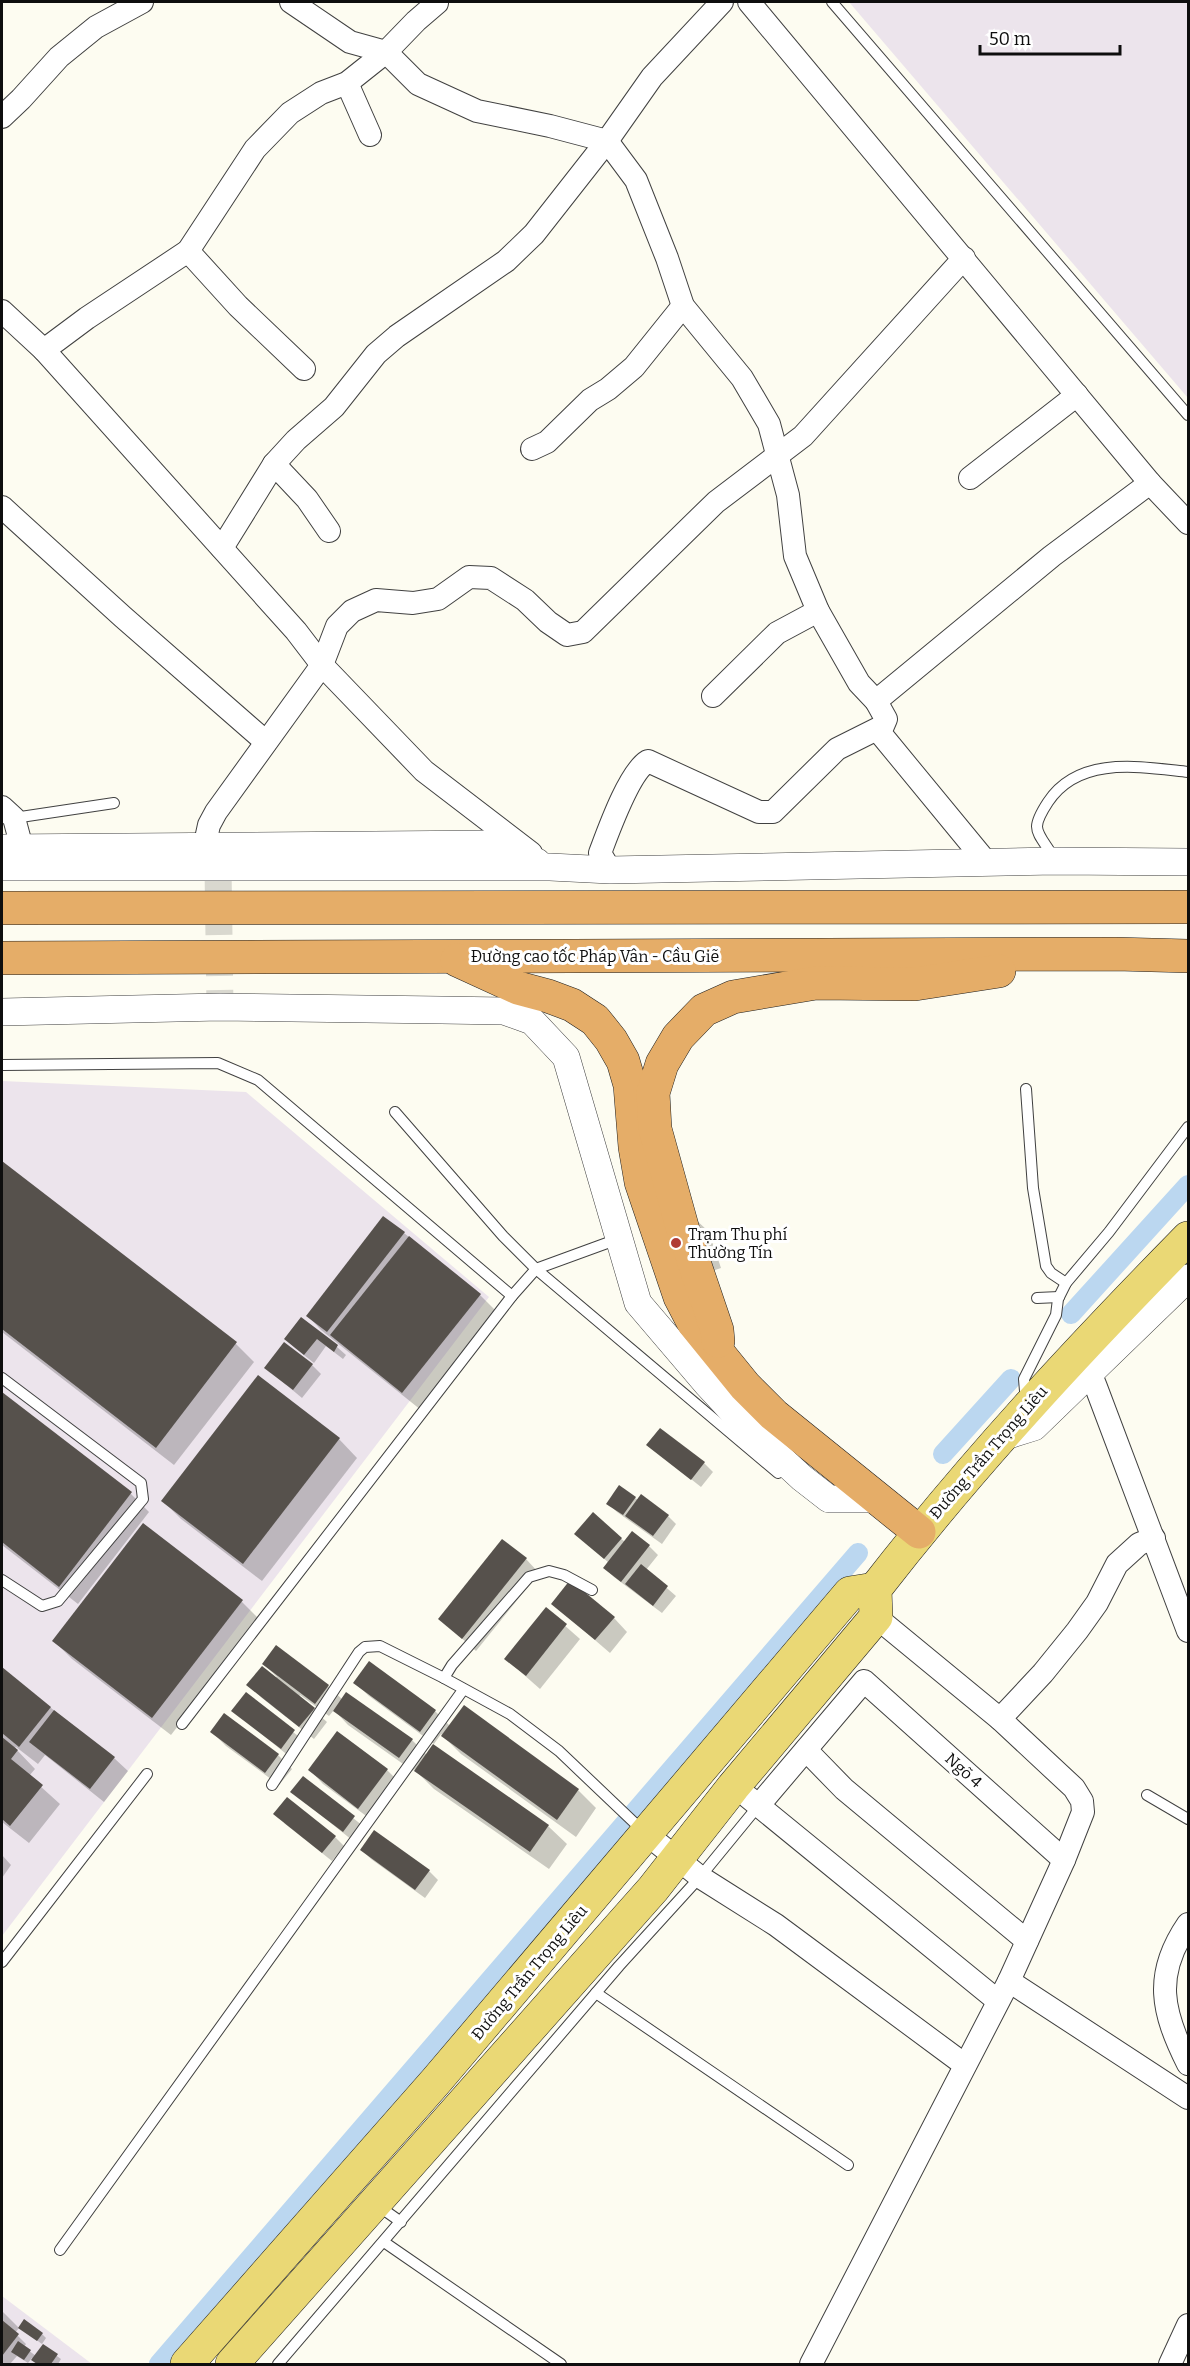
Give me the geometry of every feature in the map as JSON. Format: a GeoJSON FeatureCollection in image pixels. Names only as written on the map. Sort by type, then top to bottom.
{"type":"FeatureCollection","features":[{"type":"Feature","properties":{"kind":"highway"},"geometry":{"type":"LineString","coordinates":[[2,908],[1188,907]]}},
{"type":"Feature","properties":{"kind":"highway"},"geometry":{"type":"LineString","coordinates":[[719,1352],[717,1330],[683,1230],[655,1130],[653,1093],[662,1064],[678,1037],[704,1010],[733,997],[769,989],[816,983],[915,984],[1116,954]]}},
{"type":"Feature","properties":{"kind":"highway","name":"Đường cao tốc Pháp Vân - Cầu Giẽ"},"geometry":{"type":"LineString","coordinates":[[2,958],[1116,954],[1188,956]]}},
{"type":"Feature","properties":{"kind":"highway"},"geometry":{"type":"LineString","coordinates":[[450,956],[518,988],[572,1005],[595,1020],[611,1040],[623,1061],[630,1085],[635,1147],[641,1182],[680,1297],[693,1322],[745,1386],[774,1415],[919,1532]]}},
{"type":"Feature","properties":{"kind":"main road","name":"Đường Trần Trọng Liêu"},"geometry":{"type":"LineString","coordinates":[[232,2364],[388,2213],[689,1868],[746,1796],[875,1603],[919,1532],[1030,1403],[1188,1238]]}},
{"type":"Feature","properties":{"kind":"main road","name":"Đường Trần Trọng Liêu"},"geometry":{"type":"LineString","coordinates":[[187,2364],[436,2081],[850,1593],[875,1603]]}},
{"type":"Feature","properties":{"kind":"street"},"geometry":{"type":"LineString","coordinates":[[2,117],[59,57],[96,27],[142,2]]}},
{"type":"Feature","properties":{"kind":"street"},"geometry":{"type":"LineString","coordinates":[[291,2],[350,42],[386,52],[418,84],[477,111],[607,141],[636,180],[683,306],[742,378],[769,424],[788,495],[795,556],[818,611],[859,683],[876,701],[886,719],[880,733],[987,863]]}},
{"type":"Feature","properties":{"kind":"street"},"geometry":{"type":"LineString","coordinates":[[222,548],[274,464],[296,440],[334,407],[376,354],[397,336],[506,261],[534,234],[607,141],[652,77],[722,2]]}},
{"type":"Feature","properties":{"kind":"street"},"geometry":{"type":"LineString","coordinates":[[749,2],[1150,483],[1188,523]]}},
{"type":"Feature","properties":{"kind":"street"},"geometry":{"type":"LineString","coordinates":[[44,350],[188,250],[255,149],[290,113],[321,93],[346,83],[386,52],[416,21],[438,3]]}},
{"type":"Feature","properties":{"kind":"street"},"geometry":{"type":"LineString","coordinates":[[346,83],[370,135]]}},
{"type":"Feature","properties":{"kind":"street"},"geometry":{"type":"LineString","coordinates":[[188,250],[238,306],[304,369]]}},
{"type":"Feature","properties":{"kind":"street"},"geometry":{"type":"LineString","coordinates":[[204,848],[209,825],[216,812],[322,665],[337,626],[352,611],[376,600],[413,603],[438,599],[469,577],[491,578],[525,600],[548,622],[567,635],[583,632],[716,502],[804,436],[964,258]]}},
{"type":"Feature","properties":{"kind":"street"},"geometry":{"type":"LineString","coordinates":[[532,449],[548,442],[590,400],[634,367],[683,306]]}},
{"type":"Feature","properties":{"kind":"street"},"geometry":{"type":"LineString","coordinates":[[2,311],[44,350],[296,631],[322,665],[424,771],[550,867]]}},
{"type":"Feature","properties":{"kind":"street"},"geometry":{"type":"LineString","coordinates":[[970,478],[1077,395]]}},
{"type":"Feature","properties":{"kind":"street"},"geometry":{"type":"LineString","coordinates":[[274,464],[307,499],[329,531]]}},
{"type":"Feature","properties":{"kind":"street"},"geometry":{"type":"LineString","coordinates":[[876,701],[1052,556],[1150,483]]}},
{"type":"Feature","properties":{"kind":"street"},"geometry":{"type":"LineString","coordinates":[[2,507],[266,742]]}},
{"type":"Feature","properties":{"kind":"street"},"geometry":{"type":"LineString","coordinates":[[714,696],[777,633],[818,611]]}},
{"type":"Feature","properties":{"kind":"street"},"geometry":{"type":"LineString","coordinates":[[610,870],[600,853],[614,815],[644,763],[648,761],[759,812],[773,812],[837,749],[881,727]]}},
{"type":"Feature","properties":{"kind":"street"},"geometry":{"type":"LineString","coordinates":[[8,812],[12,848],[493,844],[550,867]]}},
{"type":"Feature","properties":{"kind":"street"},"geometry":{"type":"LineString","coordinates":[[2,867],[550,867],[610,870],[1056,861],[1188,861]]}},
{"type":"Feature","properties":{"kind":"street"},"geometry":{"type":"LineString","coordinates":[[2,1012],[220,1007],[504,1011],[532,1021],[566,1057],[638,1303],[707,1384],[749,1429],[802,1478],[819,1500],[880,1499]]}},
{"type":"Feature","properties":{"kind":"street"},"geometry":{"type":"LineString","coordinates":[[2,1024],[433,1024],[524,1030],[566,1057]]}},
{"type":"Feature","properties":{"kind":"street"},"geometry":{"type":"LineString","coordinates":[[999,1438],[1034,1427],[1188,1278]]}},
{"type":"Feature","properties":{"kind":"street"},"geometry":{"type":"LineString","coordinates":[[1084,1378],[1094,1382],[1188,1631]]}},
{"type":"Feature","properties":{"kind":"street"},"geometry":{"type":"LineString","coordinates":[[1000,1719],[1077,1631],[1097,1603],[1117,1564],[1139,1544],[1154,1538]]}},
{"type":"Feature","properties":{"kind":"street"},"geometry":{"type":"LineString","coordinates":[[811,2364],[1009,1981],[1064,1860],[1083,1812],[1082,1801],[1074,1788],[875,1603]]}},
{"type":"Feature","properties":{"kind":"street","name":"Ngõ 4"},"geometry":{"type":"LineString","coordinates":[[806,1750],[864,1681],[1064,1860]]}},
{"type":"Feature","properties":{"kind":"street"},"geometry":{"type":"LineString","coordinates":[[998,2001],[746,1796],[806,1750],[844,1789],[1027,1941]]}},
{"type":"Feature","properties":{"kind":"street"},"geometry":{"type":"LineString","coordinates":[[645,1833],[689,1868],[776,1924],[965,2065]]}},
{"type":"Feature","properties":{"kind":"street"},"geometry":{"type":"LineString","coordinates":[[1188,1924],[1175,1944],[1167,1966],[1165,1999],[1174,2035],[1188,2064]]}},
{"type":"Feature","properties":{"kind":"street"},"geometry":{"type":"LineString","coordinates":[[1009,1981],[1188,2098]]}},
{"type":"Feature","properties":{"kind":"street"},"geometry":{"type":"LineString","coordinates":[[1170,2364],[1188,2325]]}},
{"type":"Feature","properties":{"kind":"lane"},"geometry":{"type":"LineString","coordinates":[[832,2],[1188,415]]}},
{"type":"Feature","properties":{"kind":"lane"},"geometry":{"type":"LineString","coordinates":[[1056,861],[1036,829],[1036,820],[1055,792],[1077,776],[1107,767],[1188,772]]}},
{"type":"Feature","properties":{"kind":"lane"},"geometry":{"type":"LineString","coordinates":[[8,812],[114,803]]}},
{"type":"Feature","properties":{"kind":"lane"},"geometry":{"type":"LineString","coordinates":[[2,1065],[218,1063],[258,1080],[512,1296]]}},
{"type":"Feature","properties":{"kind":"lane"},"geometry":{"type":"LineString","coordinates":[[1026,1089],[1033,1188],[1046,1266],[1051,1273],[1066,1283]]}},
{"type":"Feature","properties":{"kind":"lane"},"geometry":{"type":"LineString","coordinates":[[394,1112],[503,1236],[536,1269],[791,1485]]}},
{"type":"Feature","properties":{"kind":"lane"},"geometry":{"type":"LineString","coordinates":[[1030,1403],[1025,1391],[1024,1378],[1056,1316],[1059,1298],[1066,1283],[1188,1127]]}},
{"type":"Feature","properties":{"kind":"lane"},"geometry":{"type":"LineString","coordinates":[[182,1724],[512,1296],[536,1269],[619,1239]]}},
{"type":"Feature","properties":{"kind":"lane"},"geometry":{"type":"LineString","coordinates":[[1036,1298],[1059,1298]]}},
{"type":"Feature","properties":{"kind":"lane"},"geometry":{"type":"LineString","coordinates":[[2,1378],[141,1484],[143,1499],[58,1601],[42,1606],[2,1580]]}},
{"type":"Feature","properties":{"kind":"lane"},"geometry":{"type":"LineString","coordinates":[[444,1678],[452,1665],[529,1577],[549,1571],[564,1575],[592,1590]]}},
{"type":"Feature","properties":{"kind":"lane"},"geometry":{"type":"LineString","coordinates":[[272,1785],[359,1652],[365,1647],[380,1646],[510,1714],[559,1751],[617,1809],[645,1833]]}},
{"type":"Feature","properties":{"kind":"lane"},"geometry":{"type":"LineString","coordinates":[[60,2250],[463,1690]]}},
{"type":"Feature","properties":{"kind":"lane"},"geometry":{"type":"LineString","coordinates":[[2,1962],[147,1773]]}},
{"type":"Feature","properties":{"kind":"lane"},"geometry":{"type":"LineString","coordinates":[[1147,1795],[1188,1819]]}},
{"type":"Feature","properties":{"kind":"lane"},"geometry":{"type":"LineString","coordinates":[[278,2364],[384,2242],[388,2213],[596,1993],[609,1959]]}},
{"type":"Feature","properties":{"kind":"lane"},"geometry":{"type":"LineString","coordinates":[[596,1993],[848,2164]]}},
{"type":"Feature","properties":{"kind":"lane"},"geometry":{"type":"LineString","coordinates":[[384,2242],[561,2364]]}},
{"type":"Feature","properties":{"kind":"shaded area"},"geometry":{"type":"Polygon","coordinates":[[[849,2],[1188,2],[1188,398],[849,2]]]}},
{"type":"Feature","properties":{"kind":"shaded area"},"geometry":{"type":"Polygon","coordinates":[[[2,1081],[246,1092],[489,1297],[2,1936],[2,1081]]]}},
{"type":"Feature","properties":{"kind":"shaded area"},"geometry":{"type":"Polygon","coordinates":[[[2,2296],[92,2364],[2,2364],[2,2296]]]}},
{"type":"Feature","properties":{"kind":"building"},"geometry":{"type":"Polygon","coordinates":[[[2,1161],[237,1342],[156,1448],[2,1329],[2,1161]]]}},
{"type":"Feature","properties":{"kind":"building"},"geometry":{"type":"Polygon","coordinates":[[[383,1216],[405,1232],[327,1332],[306,1316],[383,1216]]]}},
{"type":"Feature","properties":{"kind":"building"},"geometry":{"type":"Polygon","coordinates":[[[409,1236],[481,1294],[402,1393],[330,1335],[409,1236]]]}},
{"type":"Feature","properties":{"kind":"building"},"geometry":{"type":"Polygon","coordinates":[[[301,1317],[338,1345],[334,1352],[317,1339],[304,1355],[284,1339],[301,1317]]]}},
{"type":"Feature","properties":{"kind":"building"},"geometry":{"type":"Polygon","coordinates":[[[284,1342],[313,1364],[293,1390],[264,1368],[284,1342]]]}},
{"type":"Feature","properties":{"kind":"building"},"geometry":{"type":"Polygon","coordinates":[[[258,1375],[340,1438],[243,1564],[161,1501],[258,1375]]]}},
{"type":"Feature","properties":{"kind":"building"},"geometry":{"type":"Polygon","coordinates":[[[2,1392],[132,1492],[59,1587],[2,1542],[2,1392]]]}},
{"type":"Feature","properties":{"kind":"building"},"geometry":{"type":"Polygon","coordinates":[[[660,1428],[705,1462],[691,1480],[646,1445],[660,1428]]]}},
{"type":"Feature","properties":{"kind":"building"},"geometry":{"type":"Polygon","coordinates":[[[619,1485],[636,1497],[623,1515],[606,1504],[619,1485]]]}},
{"type":"Feature","properties":{"kind":"building"},"geometry":{"type":"Polygon","coordinates":[[[641,1494],[669,1515],[653,1536],[625,1516],[641,1494]]]}},
{"type":"Feature","properties":{"kind":"building"},"geometry":{"type":"Polygon","coordinates":[[[593,1512],[622,1538],[604,1559],[574,1534],[593,1512]]]}},
{"type":"Feature","properties":{"kind":"building"},"geometry":{"type":"Polygon","coordinates":[[[143,1523],[243,1600],[152,1718],[52,1641],[143,1523]]]}},
{"type":"Feature","properties":{"kind":"building"},"geometry":{"type":"Polygon","coordinates":[[[632,1531],[650,1545],[621,1582],[603,1568],[632,1531]]]}},
{"type":"Feature","properties":{"kind":"building"},"geometry":{"type":"Polygon","coordinates":[[[502,1539],[527,1558],[462,1639],[438,1619],[502,1539]]]}},
{"type":"Feature","properties":{"kind":"building"},"geometry":{"type":"Polygon","coordinates":[[[641,1564],[668,1586],[653,1606],[625,1584],[641,1564]]]}},
{"type":"Feature","properties":{"kind":"building"},"geometry":{"type":"Polygon","coordinates":[[[570,1580],[615,1617],[595,1640],[551,1604],[570,1580]]]}},
{"type":"Feature","properties":{"kind":"building"},"geometry":{"type":"Polygon","coordinates":[[[546,1607],[567,1624],[526,1676],[504,1659],[546,1607]]]}},
{"type":"Feature","properties":{"kind":"building"},"geometry":{"type":"Polygon","coordinates":[[[276,1645],[329,1685],[315,1704],[262,1664],[276,1645]]]}},
{"type":"Feature","properties":{"kind":"building"},"geometry":{"type":"Polygon","coordinates":[[[369,1661],[436,1710],[420,1732],[353,1683],[369,1661]]]}},
{"type":"Feature","properties":{"kind":"building"},"geometry":{"type":"Polygon","coordinates":[[[262,1666],[315,1708],[299,1727],[246,1685],[262,1666]]]}},
{"type":"Feature","properties":{"kind":"building"},"geometry":{"type":"Polygon","coordinates":[[[2,1667],[51,1707],[19,1747],[2,1733],[2,1667]]]}},
{"type":"Feature","properties":{"kind":"building"},"geometry":{"type":"Polygon","coordinates":[[[246,1692],[295,1730],[281,1749],[231,1711],[246,1692]]]}},
{"type":"Feature","properties":{"kind":"building"},"geometry":{"type":"Polygon","coordinates":[[[346,1692],[413,1739],[399,1758],[333,1711],[346,1692]]]}},
{"type":"Feature","properties":{"kind":"building"},"geometry":{"type":"Polygon","coordinates":[[[464,1705],[579,1789],[557,1820],[441,1736],[464,1705]]]}},
{"type":"Feature","properties":{"kind":"building"},"geometry":{"type":"Polygon","coordinates":[[[54,1710],[115,1757],[90,1789],[29,1742],[54,1710]]]}},
{"type":"Feature","properties":{"kind":"building"},"geometry":{"type":"Polygon","coordinates":[[[224,1713],[279,1754],[265,1773],[210,1732],[224,1713]]]}},
{"type":"Feature","properties":{"kind":"building"},"geometry":{"type":"Polygon","coordinates":[[[337,1731],[388,1769],[358,1809],[308,1770],[337,1731]]]}},
{"type":"Feature","properties":{"kind":"building"},"geometry":{"type":"Polygon","coordinates":[[[2,1737],[18,1750],[11,1759],[43,1785],[10,1826],[2,1819],[2,1737]]]}},
{"type":"Feature","properties":{"kind":"building"},"geometry":{"type":"Polygon","coordinates":[[[433,1744],[549,1825],[530,1852],[414,1771],[433,1744]]]}},
{"type":"Feature","properties":{"kind":"building"},"geometry":{"type":"Polygon","coordinates":[[[303,1776],[355,1816],[343,1832],[290,1792],[303,1776]]]}},
{"type":"Feature","properties":{"kind":"building"},"geometry":{"type":"Polygon","coordinates":[[[287,1797],[336,1836],[322,1853],[273,1814],[287,1797]]]}},
{"type":"Feature","properties":{"kind":"building"},"geometry":{"type":"Polygon","coordinates":[[[374,1830],[430,1870],[415,1890],[360,1850],[374,1830]]]}},
{"type":"Feature","properties":{"kind":"building"},"geometry":{"type":"Polygon","coordinates":[[[24,2319],[43,2333],[37,2341],[18,2328],[24,2319]]]}},
{"type":"Feature","properties":{"kind":"building"},"geometry":{"type":"Polygon","coordinates":[[[2,2320],[19,2334],[2,2356],[2,2320]]]}},
{"type":"Feature","properties":{"kind":"building"},"geometry":{"type":"Polygon","coordinates":[[[18,2341],[31,2350],[24,2360],[11,2352],[18,2341]]]}},
{"type":"Feature","properties":{"kind":"building"},"geometry":{"type":"Polygon","coordinates":[[[43,2344],[58,2354],[51,2364],[37,2364],[31,2360],[43,2344]]]}},
{"type":"Feature","properties":{"kind":"waterway"},"geometry":{"type":"LineString","coordinates":[[1071,1314],[1188,1185]]}},
{"type":"Feature","properties":{"kind":"waterway"},"geometry":{"type":"LineString","coordinates":[[943,1454],[1011,1379]]}},
{"type":"Feature","properties":{"kind":"waterway"},"geometry":{"type":"LineString","coordinates":[[159,2364],[858,1553]]}},
{"type":"Feature","properties":{"kind":"tunnel"},"geometry":{"type":"LineString","coordinates":[[218,867],[220,1007]]}},
{"type":"Feature","properties":{"kind":"place","name":"Trạm Thu phí Thường Tín"},"geometry":{"type":"Point","coordinates":[676,1243]}}]}
